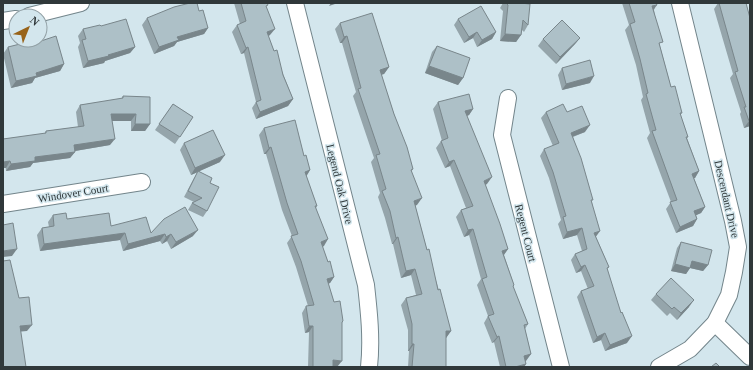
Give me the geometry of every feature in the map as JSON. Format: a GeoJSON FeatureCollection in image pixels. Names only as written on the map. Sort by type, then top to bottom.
{"type":"FeatureCollection","features":[{"type":"Feature","properties":{"kind":"street"},"geometry":{"type":"LineString","coordinates":[[48,11],[81,3]]}},
{"type":"Feature","properties":{"kind":"street","name":"Legend Oak Drive"},"geometry":{"type":"LineString","coordinates":[[295,3],[366,285],[370,315],[371,352],[369,367]]}},
{"type":"Feature","properties":{"kind":"street","name":"Descendant Drive"},"geometry":{"type":"LineString","coordinates":[[659,367],[690,350],[715,323],[729,295],[738,247],[680,3]]}},
{"type":"Feature","properties":{"kind":"street","name":"Regent Court"},"geometry":{"type":"LineString","coordinates":[[508,98],[502,136],[560,367]]}},
{"type":"Feature","properties":{"kind":"street","name":"Windover Court"},"geometry":{"type":"LineString","coordinates":[[3,204],[142,182]]}},
{"type":"Feature","properties":{"kind":"street"},"geometry":{"type":"LineString","coordinates":[[715,323],[750,357]]}},
{"type":"Feature","properties":{"kind":"building"},"geometry":{"type":"Polygon","coordinates":[[[197,3],[199,11],[203,10],[208,28],[177,37],[179,40],[159,47],[147,18],[174,7],[197,3]]]}},
{"type":"Feature","properties":{"kind":"building"},"geometry":{"type":"Polygon","coordinates":[[[241,3],[267,3],[268,5],[266,6],[275,29],[267,32],[274,51],[277,50],[283,75],[293,99],[260,112],[256,102],[261,100],[248,47],[246,48],[237,25],[246,21],[241,3]]]}},
{"type":"Feature","properties":{"kind":"building"},"geometry":{"type":"Polygon","coordinates":[[[506,3],[530,4],[528,25],[523,20],[521,35],[505,34],[508,5],[506,3]]]}},
{"type":"Feature","properties":{"kind":"building"},"geometry":{"type":"Polygon","coordinates":[[[629,3],[656,3],[657,5],[652,6],[663,42],[659,43],[671,87],[675,86],[682,113],[680,113],[688,137],[686,137],[699,171],[692,174],[705,207],[694,211],[697,219],[680,227],[670,202],[677,200],[652,131],[656,130],[646,94],[648,93],[640,59],[630,24],[635,22],[629,3]]]}},
{"type":"Feature","properties":{"kind":"building"},"geometry":{"type":"Polygon","coordinates":[[[719,3],[746,3],[750,18],[750,121],[744,107],[746,107],[735,72],[738,71],[719,3]]]}},
{"type":"Feature","properties":{"kind":"building"},"geometry":{"type":"Polygon","coordinates":[[[481,6],[496,32],[482,40],[477,32],[469,37],[458,19],[481,6]]]}},
{"type":"Feature","properties":{"kind":"building"},"geometry":{"type":"Polygon","coordinates":[[[372,13],[389,67],[380,70],[394,114],[407,147],[413,169],[411,170],[422,198],[414,201],[427,250],[429,249],[438,290],[440,289],[451,331],[446,331],[446,367],[412,367],[414,344],[412,344],[412,324],[406,298],[422,294],[415,269],[406,271],[398,237],[396,238],[390,211],[382,191],[386,189],[376,155],[380,154],[358,89],[361,88],[347,36],[344,37],[340,23],[372,13]]]}},
{"type":"Feature","properties":{"kind":"building"},"geometry":{"type":"Polygon","coordinates":[[[126,19],[135,47],[108,55],[109,56],[88,61],[82,40],[86,39],[83,29],[126,19]]]}},
{"type":"Feature","properties":{"kind":"building"},"geometry":{"type":"Polygon","coordinates":[[[562,20],[580,38],[560,57],[543,39],[562,20]]]}},
{"type":"Feature","properties":{"kind":"building"},"geometry":{"type":"Polygon","coordinates":[[[56,36],[64,64],[36,73],[37,76],[16,81],[8,48],[48,48],[48,39],[56,36]]]}},
{"type":"Feature","properties":{"kind":"building"},"geometry":{"type":"Polygon","coordinates":[[[437,46],[470,58],[463,78],[429,66],[437,46]]]}},
{"type":"Feature","properties":{"kind":"building"},"geometry":{"type":"Polygon","coordinates":[[[590,60],[594,76],[566,84],[562,68],[590,60]]]}},
{"type":"Feature","properties":{"kind":"building"},"geometry":{"type":"Polygon","coordinates":[[[469,94],[473,109],[465,111],[492,177],[484,181],[508,249],[502,251],[514,285],[513,286],[528,324],[524,325],[531,354],[524,356],[526,364],[515,367],[506,367],[499,336],[497,337],[488,316],[494,314],[482,279],[487,277],[473,229],[468,230],[461,210],[473,206],[454,160],[449,162],[441,141],[448,138],[438,102],[469,94]]]}},
{"type":"Feature","properties":{"kind":"building"},"geometry":{"type":"Polygon","coordinates":[[[123,96],[150,97],[150,124],[135,124],[136,114],[111,114],[115,139],[74,145],[75,152],[35,157],[35,161],[11,164],[10,161],[3,162],[3,139],[84,126],[80,105],[123,98],[123,96]]]}},
{"type":"Feature","properties":{"kind":"building"},"geometry":{"type":"Polygon","coordinates":[[[173,104],[193,117],[180,137],[159,124],[173,104]]]}},
{"type":"Feature","properties":{"kind":"building"},"geometry":{"type":"Polygon","coordinates":[[[563,104],[567,112],[582,106],[590,125],[571,133],[581,158],[593,200],[591,200],[600,231],[594,233],[609,267],[607,268],[621,313],[622,312],[632,336],[610,345],[605,333],[597,337],[581,291],[594,286],[585,265],[581,267],[575,254],[587,249],[582,228],[567,232],[563,217],[566,216],[553,172],[544,149],[559,143],[546,112],[563,104]]]}},
{"type":"Feature","properties":{"kind":"building"},"geometry":{"type":"Polygon","coordinates":[[[295,120],[304,156],[306,155],[310,170],[305,172],[317,206],[315,206],[328,239],[321,242],[328,262],[330,261],[334,277],[327,279],[334,302],[340,301],[343,321],[342,361],[333,360],[333,367],[313,367],[313,326],[309,326],[306,306],[314,305],[301,261],[291,236],[298,234],[287,203],[271,147],[269,148],[264,128],[295,120]]]}},
{"type":"Feature","properties":{"kind":"building"},"geometry":{"type":"Polygon","coordinates":[[[213,130],[225,155],[195,168],[184,143],[213,130]]]}},
{"type":"Feature","properties":{"kind":"building"},"geometry":{"type":"Polygon","coordinates":[[[198,171],[212,178],[210,183],[219,187],[207,211],[192,203],[202,198],[188,191],[198,171]]]}},
{"type":"Feature","properties":{"kind":"building"},"geometry":{"type":"Polygon","coordinates":[[[185,207],[198,230],[176,242],[171,234],[166,237],[165,234],[128,244],[125,233],[44,244],[42,228],[54,226],[53,215],[66,213],[67,219],[109,213],[111,226],[146,217],[151,233],[164,219],[185,207]]]}},
{"type":"Feature","properties":{"kind":"building"},"geometry":{"type":"Polygon","coordinates":[[[13,223],[17,249],[3,251],[3,225],[13,223]]]}},
{"type":"Feature","properties":{"kind":"building"},"geometry":{"type":"Polygon","coordinates":[[[681,242],[712,250],[708,265],[692,261],[690,268],[675,264],[681,242]]]}},
{"type":"Feature","properties":{"kind":"building"},"geometry":{"type":"Polygon","coordinates":[[[10,260],[19,298],[29,297],[32,325],[20,326],[26,367],[3,367],[3,261],[10,260]]]}},
{"type":"Feature","properties":{"kind":"building"},"geometry":{"type":"Polygon","coordinates":[[[671,278],[694,300],[681,313],[674,307],[672,309],[656,294],[671,278]]]}},
{"type":"Feature","properties":{"kind":"building"},"geometry":{"type":"Polygon","coordinates":[[[716,363],[720,367],[711,367],[716,363]]]}}]}
